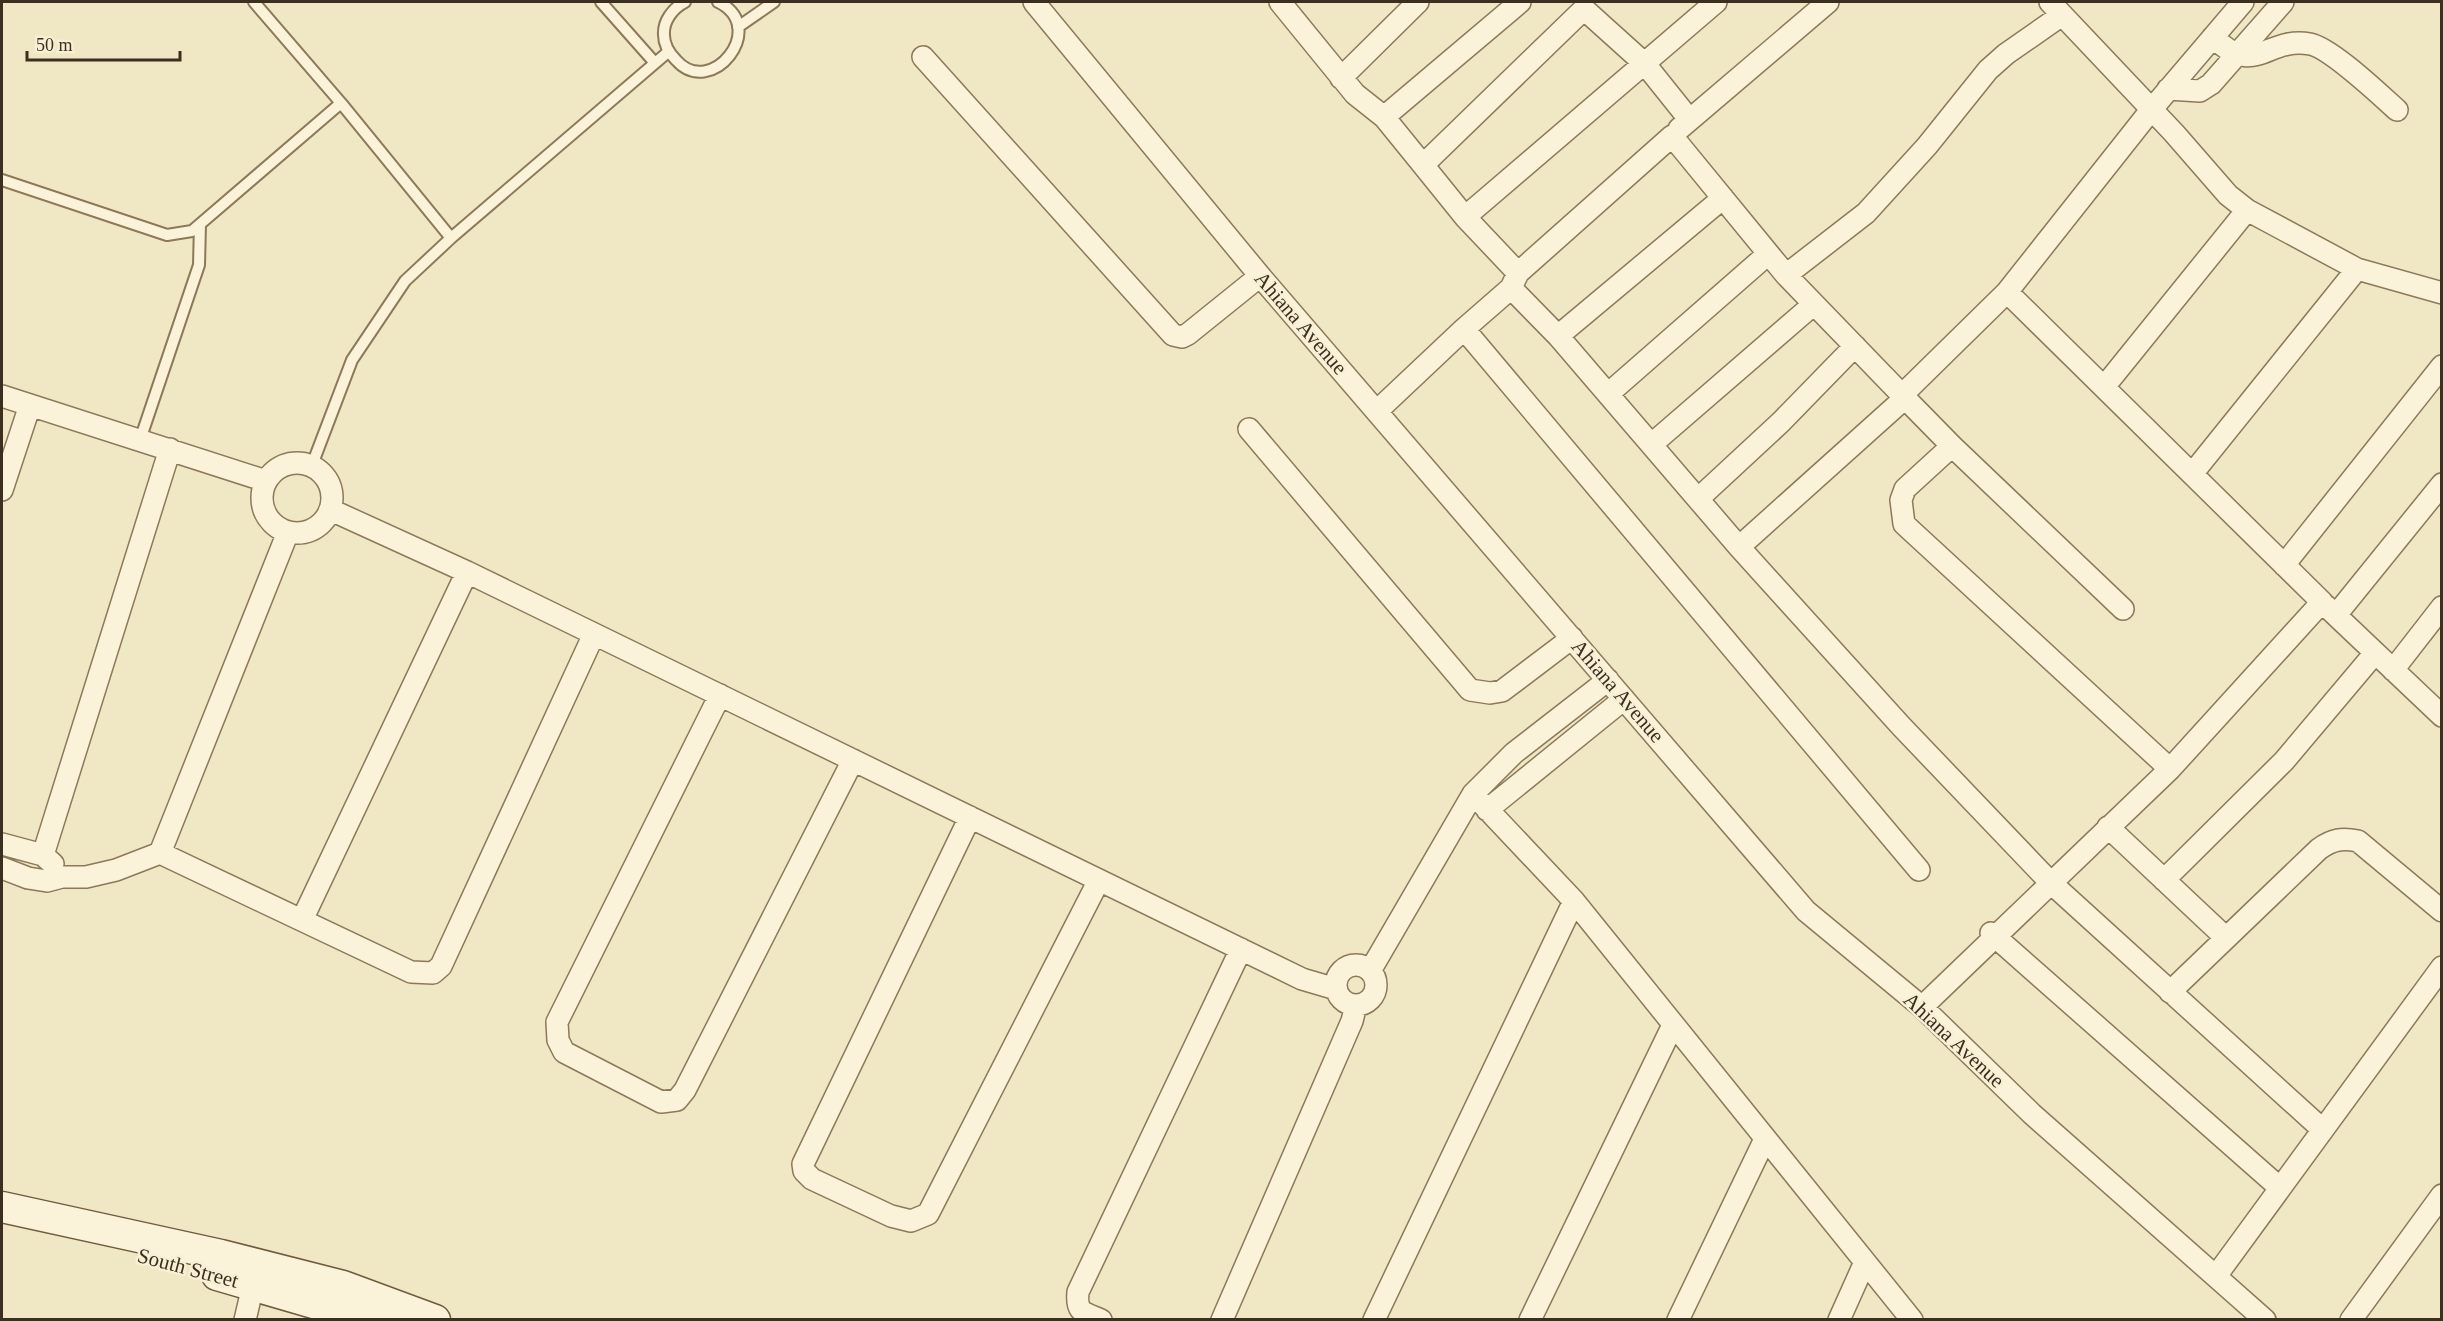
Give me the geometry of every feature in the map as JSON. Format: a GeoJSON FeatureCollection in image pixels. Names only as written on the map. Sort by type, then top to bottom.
{"type":"FeatureCollection","features":[{"type":"Feature","properties":{"kind":"street","name":"Ahiana Avenue"},"geometry":{"type":"LineString","coordinates":[[1034,2],[1260,276],[1806,911],[1922,1007],[2032,1113],[2265,1320]]}},
{"type":"Feature","properties":{"kind":"street"},"geometry":{"type":"LineString","coordinates":[[1280,2],[1355,94],[1384,117],[1558,336],[1739,547],[1900,726],[2050,882],[2322,1130]]}},
{"type":"Feature","properties":{"kind":"street"},"geometry":{"type":"LineString","coordinates":[[1341,78],[1418,2]]}},
{"type":"Feature","properties":{"kind":"street"},"geometry":{"type":"LineString","coordinates":[[1384,117],[1520,2]]}},
{"type":"Feature","properties":{"kind":"street"},"geometry":{"type":"LineString","coordinates":[[1465,217],[1716,2]]}},
{"type":"Feature","properties":{"kind":"street"},"geometry":{"type":"LineString","coordinates":[[1377,411],[1689,119],[1828,2]]}},
{"type":"Feature","properties":{"kind":"street"},"geometry":{"type":"LineString","coordinates":[[1739,547],[1904,396],[2007,292],[2168,89],[2243,2]]}},
{"type":"Feature","properties":{"kind":"street"},"geometry":{"type":"LineString","coordinates":[[2168,89],[2200,91],[2211,84],[2283,2]]}},
{"type":"Feature","properties":{"kind":"street"},"geometry":{"type":"LineString","coordinates":[[1423,165],[1585,4],[1646,64],[1689,119]]}},
{"type":"Feature","properties":{"kind":"street"},"geometry":{"type":"LineString","coordinates":[[1786,275],[1866,213],[1927,146],[1988,70],[2056,8],[2174,133],[2228,195],[2247,210],[2357,269],[2442,293]]}},
{"type":"Feature","properties":{"kind":"street"},"geometry":{"type":"LineString","coordinates":[[2212,37],[2225,49],[2237,55],[2249,57],[2293,44],[2311,44],[2326,50],[2397,110]]}},
{"type":"Feature","properties":{"kind":"street"},"geometry":{"type":"LineString","coordinates":[[923,57],[1173,335],[1182,337],[1188,334],[1260,276]]}},
{"type":"Feature","properties":{"kind":"street"},"geometry":{"type":"LineString","coordinates":[[1672,136],[1786,275],[1952,446],[2123,609]]}},
{"type":"Feature","properties":{"kind":"street"},"geometry":{"type":"LineString","coordinates":[[1558,336],[1723,198]]}},
{"type":"Feature","properties":{"kind":"street"},"geometry":{"type":"LineString","coordinates":[[2104,387],[2247,210]]}},
{"type":"Feature","properties":{"kind":"street"},"geometry":{"type":"LineString","coordinates":[[1608,394],[1768,254]]}},
{"type":"Feature","properties":{"kind":"street"},"geometry":{"type":"LineString","coordinates":[[2192,474],[2357,269]]}},
{"type":"Feature","properties":{"kind":"street"},"geometry":{"type":"LineString","coordinates":[[2007,292],[2329,609],[2442,716]]}},
{"type":"Feature","properties":{"kind":"street"},"geometry":{"type":"LineString","coordinates":[[1652,444],[1814,304]]}},
{"type":"Feature","properties":{"kind":"street"},"geometry":{"type":"LineString","coordinates":[[1464,329],[1919,870]]}},
{"type":"Feature","properties":{"kind":"street"},"geometry":{"type":"LineString","coordinates":[[1699,498],[1780,422],[1855,346]]}},
{"type":"Feature","properties":{"kind":"street"},"geometry":{"type":"LineString","coordinates":[[2284,565],[2442,366]]}},
{"type":"Feature","properties":{"kind":"street"},"geometry":{"type":"LineString","coordinates":[[2,396],[266,481]]}},
{"type":"Feature","properties":{"kind":"street"},"geometry":{"type":"LineString","coordinates":[[2,490],[30,405]]}},
{"type":"Feature","properties":{"kind":"street"},"geometry":{"type":"LineString","coordinates":[[1249,429],[1470,690],[1490,693],[1502,691],[1572,638]]}},
{"type":"Feature","properties":{"kind":"street"},"geometry":{"type":"LineString","coordinates":[[1952,446],[1905,489],[1900,500],[1904,524],[2170,769]]}},
{"type":"Feature","properties":{"kind":"street"},"geometry":{"type":"LineString","coordinates":[[43,855],[170,449]]}},
{"type":"Feature","properties":{"kind":"street"},"geometry":{"type":"LineString","coordinates":[[299,462],[312,465],[323,473],[330,484],[333,497],[331,510],[314,530],[301,533],[288,532],[276,526],[262,506],[262,493],[266,481],[274,471],[286,464],[299,462]]}},
{"type":"Feature","properties":{"kind":"street"},"geometry":{"type":"LineString","coordinates":[[1922,1007],[1993,934],[2170,769],[2329,609],[2442,484]]}},
{"type":"Feature","properties":{"kind":"street"},"geometry":{"type":"LineString","coordinates":[[331,510],[467,572],[1302,979],[1336,988]]}},
{"type":"Feature","properties":{"kind":"street"},"geometry":{"type":"LineString","coordinates":[[160,853],[288,532]]}},
{"type":"Feature","properties":{"kind":"street"},"geometry":{"type":"LineString","coordinates":[[302,920],[467,572]]}},
{"type":"Feature","properties":{"kind":"street"},"geometry":{"type":"LineString","coordinates":[[2393,670],[2442,607]]}},
{"type":"Feature","properties":{"kind":"street"},"geometry":{"type":"LineString","coordinates":[[2,868],[28,878],[47,881],[62,877],[86,877],[116,870],[160,853],[411,972],[433,973],[441,966],[594,634]]}},
{"type":"Feature","properties":{"kind":"street"},"geometry":{"type":"LineString","coordinates":[[2164,879],[2284,761],[2375,652]]}},
{"type":"Feature","properties":{"kind":"street"},"geometry":{"type":"LineString","coordinates":[[1370,971],[1473,794],[1514,753],[1608,680]]}},
{"type":"Feature","properties":{"kind":"street"},"geometry":{"type":"LineString","coordinates":[[720,695],[557,1022],[558,1040],[564,1052],[661,1102],[677,1100],[685,1090],[853,760]]}},
{"type":"Feature","properties":{"kind":"street"},"geometry":{"type":"LineString","coordinates":[[1487,810],[1624,699]]}},
{"type":"Feature","properties":{"kind":"street"},"geometry":{"type":"LineString","coordinates":[[1473,794],[1574,901],[1912,1320]]}},
{"type":"Feature","properties":{"kind":"street"},"geometry":{"type":"LineString","coordinates":[[970,817],[803,1164],[804,1171],[812,1179],[891,1216],[911,1221],[928,1214],[1099,880]]}},
{"type":"Feature","properties":{"kind":"street"},"geometry":{"type":"LineString","coordinates":[[2108,827],[2226,938]]}},
{"type":"Feature","properties":{"kind":"street"},"geometry":{"type":"LineString","coordinates":[[2170,992],[2330,841],[2344,838],[2358,841],[2442,911]]}},
{"type":"Feature","properties":{"kind":"street"},"geometry":{"type":"LineString","coordinates":[[2,844],[43,855],[62,877]]}},
{"type":"Feature","properties":{"kind":"street"},"geometry":{"type":"LineString","coordinates":[[1374,1320],[1574,901]]}},
{"type":"Feature","properties":{"kind":"street"},"geometry":{"type":"LineString","coordinates":[[1993,934],[2280,1188]]}},
{"type":"Feature","properties":{"kind":"street"},"geometry":{"type":"LineString","coordinates":[[1101,1320],[1081,1311],[1077,1305],[1078,1292],[1241,949]]}},
{"type":"Feature","properties":{"kind":"street"},"geometry":{"type":"LineString","coordinates":[[1357,965],[1370,971],[1374,977],[1374,993],[1363,1004],[1356,1005],[1343,1000],[1336,988],[1336,981],[1344,969],[1357,965]]}},
{"type":"Feature","properties":{"kind":"street"},"geometry":{"type":"LineString","coordinates":[[2216,1276],[2442,967]]}},
{"type":"Feature","properties":{"kind":"street"},"geometry":{"type":"LineString","coordinates":[[1222,1320],[1352,1021],[1356,1005]]}},
{"type":"Feature","properties":{"kind":"street"},"geometry":{"type":"LineString","coordinates":[[1530,1320],[1673,1024]]}},
{"type":"Feature","properties":{"kind":"street"},"geometry":{"type":"LineString","coordinates":[[1678,1320],[1765,1138]]}},
{"type":"Feature","properties":{"kind":"street"},"geometry":{"type":"LineString","coordinates":[[2351,1320],[2442,1195]]}},
{"type":"Feature","properties":{"kind":"street"},"geometry":{"type":"LineString","coordinates":[[2,1207],[255,1274],[343,1286],[435,1320]]}},
{"type":"Feature","properties":{"kind":"street","name":"South Street"},"geometry":{"type":"LineString","coordinates":[[2,1224],[160,1259],[255,1274],[372,1320]]}},
{"type":"Feature","properties":{"kind":"street"},"geometry":{"type":"LineString","coordinates":[[1839,1320],[1865,1262]]}},
{"type":"Feature","properties":{"kind":"street"},"geometry":{"type":"LineString","coordinates":[[245,1320],[255,1274]]}},
{"type":"Feature","properties":{"kind":"lane"},"geometry":{"type":"LineString","coordinates":[[254,2],[341,103],[451,238]]}},
{"type":"Feature","properties":{"kind":"lane"},"geometry":{"type":"LineString","coordinates":[[601,2],[655,63]]}},
{"type":"Feature","properties":{"kind":"lane"},"geometry":{"type":"LineString","coordinates":[[685,2],[676,6],[667,20],[664,36],[668,52],[678,63],[692,70],[707,71],[721,66],[732,55],[738,42],[738,27],[732,13],[718,2]]}},
{"type":"Feature","properties":{"kind":"lane"},"geometry":{"type":"LineString","coordinates":[[738,27],[774,2]]}},
{"type":"Feature","properties":{"kind":"lane"},"geometry":{"type":"LineString","coordinates":[[312,465],[352,360],[405,280],[668,52]]}},
{"type":"Feature","properties":{"kind":"lane"},"geometry":{"type":"LineString","coordinates":[[2,180],[167,235],[192,231],[341,103]]}},
{"type":"Feature","properties":{"kind":"lane"},"geometry":{"type":"LineString","coordinates":[[140,440],[197,273],[201,249],[201,224]]}}]}
